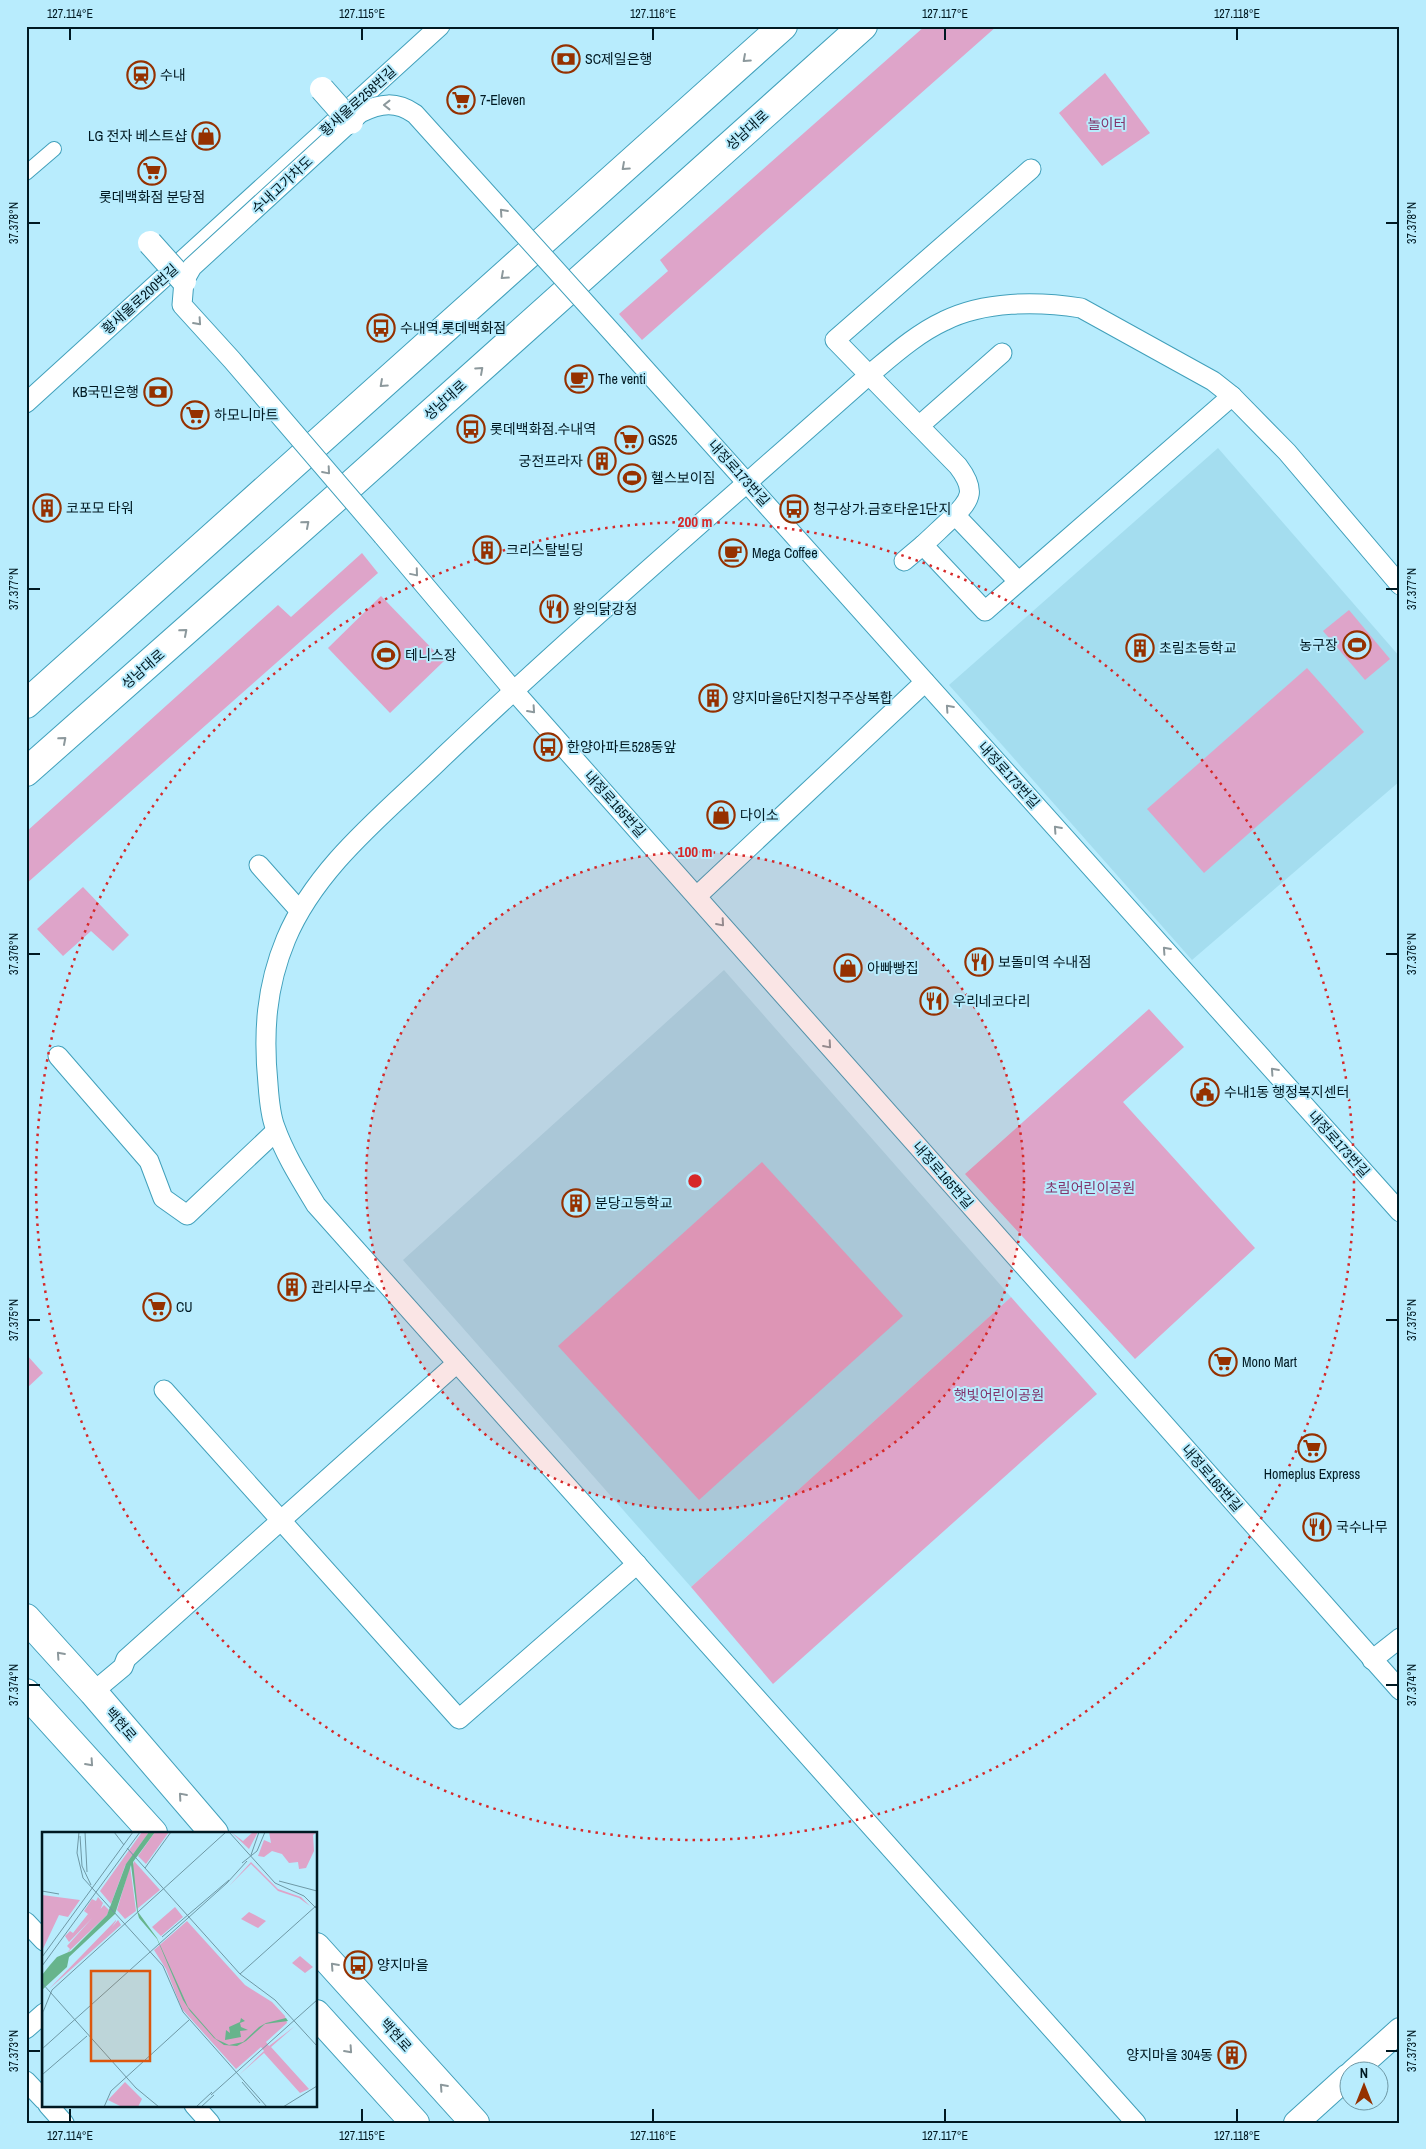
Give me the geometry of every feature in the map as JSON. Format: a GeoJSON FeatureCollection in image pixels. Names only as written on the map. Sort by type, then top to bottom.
{"type":"FeatureCollection","features":[{"type":"Feature","properties":{"kind":"main road"},"geometry":{"type":"LineString","coordinates":[[26,704],[783,26]]}},
{"type":"Feature","properties":{"kind":"main road","name":"성남대로"},"geometry":{"type":"LineString","coordinates":[[26,772],[354,482],[862,26]]}},
{"type":"Feature","properties":{"kind":"main road","name":"백현로"},"geometry":{"type":"LineString","coordinates":[[26,1618],[93,1692],[213,1832]]}},
{"type":"Feature","properties":{"kind":"main road"},"geometry":{"type":"LineString","coordinates":[[26,1693],[152,1832]]}},
{"type":"Feature","properties":{"kind":"main road","name":"백현로"},"geometry":{"type":"LineString","coordinates":[[318,1949],[475,2123]]}},
{"type":"Feature","properties":{"kind":"main road"},"geometry":{"type":"LineString","coordinates":[[318,2016],[415,2123]]}},
{"type":"Feature","properties":{"kind":"street","name":"황새울로258번길"},"geometry":{"type":"LineString","coordinates":[[253,196],[440,26]]}},
{"type":"Feature","properties":{"kind":"street"},"geometry":{"type":"LineString","coordinates":[[322,89],[351,122]]}},
{"type":"Feature","properties":{"kind":"street","name":"수내고가차도"},"geometry":{"type":"LineString","coordinates":[[184,281],[192,267],[360,113],[375,106],[404,106],[415,114],[618,339]]}},
{"type":"Feature","properties":{"kind":"street"},"geometry":{"type":"LineString","coordinates":[[26,173],[54,149]]}},
{"type":"Feature","properties":{"kind":"street"},"geometry":{"type":"LineString","coordinates":[[904,561],[967,504],[970,488],[966,476],[958,466],[836,340],[1031,169]]}},
{"type":"Feature","properties":{"kind":"street","name":"황새울로200번길"},"geometry":{"type":"LineString","coordinates":[[26,403],[253,196]]}},
{"type":"Feature","properties":{"kind":"street"},"geometry":{"type":"LineString","coordinates":[[150,243],[184,281]]}},
{"type":"Feature","properties":{"kind":"street","name":"내정로165번길"},"geometry":{"type":"LineString","coordinates":[[184,281],[182,305],[239,368],[514,691],[1400,1690]]}},
{"type":"Feature","properties":{"kind":"street"},"geometry":{"type":"LineString","coordinates":[[1136,2123],[316,1205],[293,1166],[274,1124],[269,1094],[265,1024],[276,966],[299,910],[326,874],[350,847],[514,691],[869,376],[905,346],[943,321],[962,313],[1013,305],[1058,304],[1081,308],[1213,381],[1232,396],[1287,452],[1400,585]]}},
{"type":"Feature","properties":{"kind":"street","name":"내정로173번길"},"geometry":{"type":"LineString","coordinates":[[618,339],[1400,1212]]}},
{"type":"Feature","properties":{"kind":"street"},"geometry":{"type":"LineString","coordinates":[[919,426],[1002,353]]}},
{"type":"Feature","properties":{"kind":"street"},"geometry":{"type":"LineString","coordinates":[[923,545],[986,611],[1018,581],[1232,396]]}},
{"type":"Feature","properties":{"kind":"street"},"geometry":{"type":"LineString","coordinates":[[954,516],[1018,581]]}},
{"type":"Feature","properties":{"kind":"street"},"geometry":{"type":"LineString","coordinates":[[697,896],[925,682]]}},
{"type":"Feature","properties":{"kind":"street"},"geometry":{"type":"LineString","coordinates":[[259,865],[299,910]]}},
{"type":"Feature","properties":{"kind":"street"},"geometry":{"type":"LineString","coordinates":[[58,1056],[149,1162],[163,1198],[187,1215],[276,1131]]}},
{"type":"Feature","properties":{"kind":"street"},"geometry":{"type":"LineString","coordinates":[[93,1692],[123,1668],[126,1659],[457,1363]]}},
{"type":"Feature","properties":{"kind":"street"},"geometry":{"type":"LineString","coordinates":[[164,1390],[283,1520],[459,1719],[637,1564]]}},
{"type":"Feature","properties":{"kind":"street"},"geometry":{"type":"LineString","coordinates":[[1372,1660],[1400,1638]]}},
{"type":"Feature","properties":{"kind":"street"},"geometry":{"type":"LineString","coordinates":[[26,1922],[42,1939]]}},
{"type":"Feature","properties":{"kind":"street"},"geometry":{"type":"LineString","coordinates":[[26,2029],[42,2015]]}},
{"type":"Feature","properties":{"kind":"street"},"geometry":{"type":"LineString","coordinates":[[1364,2062],[1400,2030]]}},
{"type":"Feature","properties":{"kind":"street"},"geometry":{"type":"LineString","coordinates":[[26,2081],[42,2098]]}},
{"type":"Feature","properties":{"kind":"street"},"geometry":{"type":"LineString","coordinates":[[1296,2123],[1338,2085]]}},
{"type":"Feature","properties":{"kind":"street"},"geometry":{"type":"LineString","coordinates":[[49,2106],[64,2123]]}},
{"type":"Feature","properties":{"kind":"street"},"geometry":{"type":"LineString","coordinates":[[195,2106],[210,2123]]}},
{"type":"Feature","properties":{"kind":"shaded area"},"geometry":{"type":"Polygon","coordinates":[[[1218,448],[1400,657],[1400,781],[1192,960],[949,685],[1218,448]]]}},
{"type":"Feature","properties":{"kind":"shaded area"},"geometry":{"type":"Polygon","coordinates":[[[724,970],[1011,1297],[691,1587],[403,1260],[724,970]]]}},
{"type":"Feature","properties":{"kind":"green space"},"geometry":{"type":"Polygon","coordinates":[[[925,26],[997,26],[642,340],[619,314],[668,271],[660,260],[925,26]]]}},
{"type":"Feature","properties":{"kind":"green space","name":"놀이터"},"geometry":{"type":"Polygon","coordinates":[[[1105,73],[1150,133],[1102,166],[1059,113],[1105,73]]]}},
{"type":"Feature","properties":{"kind":"green space"},"geometry":{"type":"Polygon","coordinates":[[[362,553],[378,573],[26,884],[26,832],[278,605],[291,617],[362,553]]]}},
{"type":"Feature","properties":{"kind":"green space","name":"테니스장"},"geometry":{"type":"Polygon","coordinates":[[[381,596],[444,661],[390,713],[328,648],[381,596]]]}},
{"type":"Feature","properties":{"kind":"green space","name":"농구장"},"geometry":{"type":"Polygon","coordinates":[[[1349,610],[1390,659],[1365,680],[1323,631],[1349,610]]]}},
{"type":"Feature","properties":{"kind":"green space"},"geometry":{"type":"Polygon","coordinates":[[[1307,668],[1364,732],[1204,873],[1147,809],[1307,668]]]}},
{"type":"Feature","properties":{"kind":"green space"},"geometry":{"type":"Polygon","coordinates":[[[83,887],[129,935],[113,951],[91,931],[63,956],[37,929],[83,887]]]}},
{"type":"Feature","properties":{"kind":"green space","name":"초림어린이공원"},"geometry":{"type":"Polygon","coordinates":[[[1149,1009],[1184,1047],[1123,1102],[1255,1248],[1135,1359],[965,1174],[1149,1009]]]}},
{"type":"Feature","properties":{"kind":"green space"},"geometry":{"type":"Polygon","coordinates":[[[762,1162],[903,1316],[699,1500],[558,1346],[762,1162]]]}},
{"type":"Feature","properties":{"kind":"green space","name":"햇빛어린이공원"},"geometry":{"type":"Polygon","coordinates":[[[1011,1297],[1097,1394],[773,1684],[691,1587],[1011,1297]]]}},
{"type":"Feature","properties":{"kind":"green space"},"geometry":{"type":"Polygon","coordinates":[[[26,1354],[43,1373],[26,1389],[26,1354]]]}},
{"type":"Feature","properties":{"kind":"place","name":"SC제일은행"},"geometry":{"type":"Point","coordinates":[566,59]}},
{"type":"Feature","properties":{"kind":"place","name":"수내"},"geometry":{"type":"Point","coordinates":[141,75]}},
{"type":"Feature","properties":{"kind":"place","name":"7-Eleven"},"geometry":{"type":"Point","coordinates":[461,100]}},
{"type":"Feature","properties":{"kind":"place","name":"LG 전자 베스트샵"},"geometry":{"type":"Point","coordinates":[206,136]}},
{"type":"Feature","properties":{"kind":"place","name":"롯데백화점 분당점"},"geometry":{"type":"Point","coordinates":[152,171]}},
{"type":"Feature","properties":{"kind":"place","name":"수내역.롯데백화점"},"geometry":{"type":"Point","coordinates":[381,328]}},
{"type":"Feature","properties":{"kind":"place","name":"The venti"},"geometry":{"type":"Point","coordinates":[579,379]}},
{"type":"Feature","properties":{"kind":"place","name":"KB국민은행"},"geometry":{"type":"Point","coordinates":[158,392]}},
{"type":"Feature","properties":{"kind":"place","name":"하모니마트"},"geometry":{"type":"Point","coordinates":[195,415]}},
{"type":"Feature","properties":{"kind":"place","name":"롯데백화점.수내역"},"geometry":{"type":"Point","coordinates":[471,429]}},
{"type":"Feature","properties":{"kind":"place","name":"GS25"},"geometry":{"type":"Point","coordinates":[629,440]}},
{"type":"Feature","properties":{"kind":"place","name":"궁전프라자"},"geometry":{"type":"Point","coordinates":[602,461]}},
{"type":"Feature","properties":{"kind":"place","name":"헬스보이짐"},"geometry":{"type":"Point","coordinates":[632,478]}},
{"type":"Feature","properties":{"kind":"place","name":"코포모 타워"},"geometry":{"type":"Point","coordinates":[47,508]}},
{"type":"Feature","properties":{"kind":"place","name":"청구상가.금호타운1단지"},"geometry":{"type":"Point","coordinates":[794,509]}},
{"type":"Feature","properties":{"kind":"place","name":"크리스탈빌딩"},"geometry":{"type":"Point","coordinates":[487,550]}},
{"type":"Feature","properties":{"kind":"place","name":"Mega Coffee"},"geometry":{"type":"Point","coordinates":[733,553]}},
{"type":"Feature","properties":{"kind":"place","name":"왕의닭강정"},"geometry":{"type":"Point","coordinates":[554,609]}},
{"type":"Feature","properties":{"kind":"place","name":"농구장"},"geometry":{"type":"Point","coordinates":[1357,645]}},
{"type":"Feature","properties":{"kind":"place","name":"초림초등학교"},"geometry":{"type":"Point","coordinates":[1140,648]}},
{"type":"Feature","properties":{"kind":"place","name":"테니스장"},"geometry":{"type":"Point","coordinates":[386,655]}},
{"type":"Feature","properties":{"kind":"place","name":"양지마을6단지청구주상복합"},"geometry":{"type":"Point","coordinates":[713,698]}},
{"type":"Feature","properties":{"kind":"place","name":"한양아파트528동앞"},"geometry":{"type":"Point","coordinates":[548,747]}},
{"type":"Feature","properties":{"kind":"place","name":"다이소"},"geometry":{"type":"Point","coordinates":[721,815]}},
{"type":"Feature","properties":{"kind":"place","name":"보돌미역 수내점"},"geometry":{"type":"Point","coordinates":[979,962]}},
{"type":"Feature","properties":{"kind":"place","name":"아빠빵집"},"geometry":{"type":"Point","coordinates":[848,968]}},
{"type":"Feature","properties":{"kind":"place","name":"우리네코다리"},"geometry":{"type":"Point","coordinates":[934,1001]}},
{"type":"Feature","properties":{"kind":"place","name":"수내1동 행정복지센터"},"geometry":{"type":"Point","coordinates":[1205,1092]}},
{"type":"Feature","properties":{"kind":"place","name":"분당고등학교"},"geometry":{"type":"Point","coordinates":[576,1203]}},
{"type":"Feature","properties":{"kind":"place","name":"관리사무소"},"geometry":{"type":"Point","coordinates":[292,1287]}},
{"type":"Feature","properties":{"kind":"place","name":"CU"},"geometry":{"type":"Point","coordinates":[157,1307]}},
{"type":"Feature","properties":{"kind":"place","name":"Mono Mart"},"geometry":{"type":"Point","coordinates":[1223,1362]}},
{"type":"Feature","properties":{"kind":"place","name":"Homeplus Express"},"geometry":{"type":"Point","coordinates":[1312,1448]}},
{"type":"Feature","properties":{"kind":"place","name":"국수나무"},"geometry":{"type":"Point","coordinates":[1317,1527]}},
{"type":"Feature","properties":{"kind":"place","name":"양지마을"},"geometry":{"type":"Point","coordinates":[358,1965]}},
{"type":"Feature","properties":{"kind":"place","name":"양지마을 304동"},"geometry":{"type":"Point","coordinates":[1232,2055]}}]}
